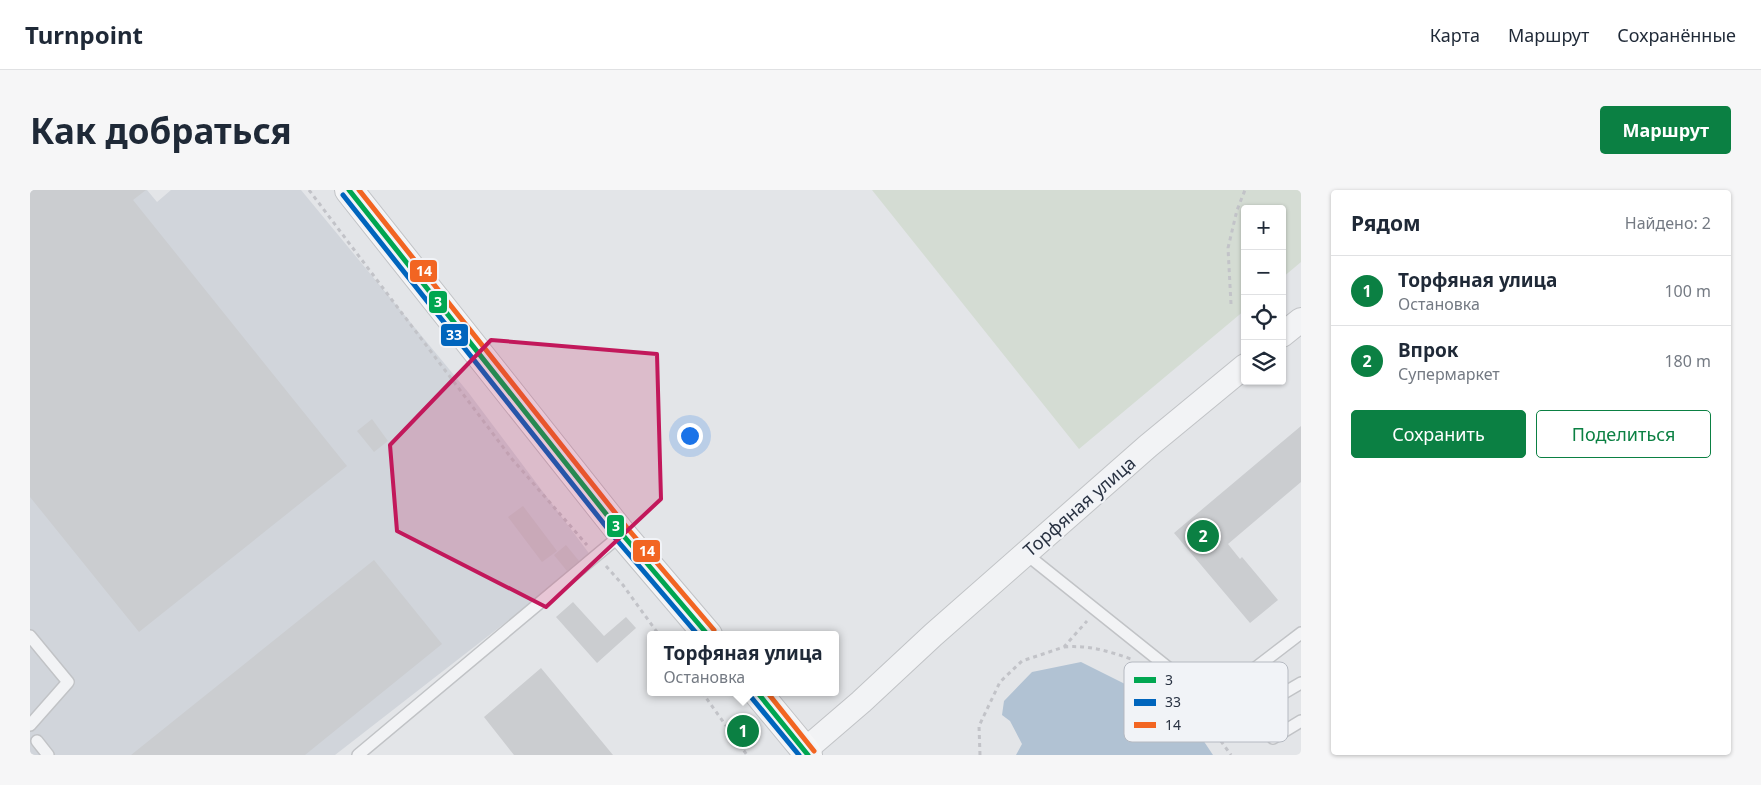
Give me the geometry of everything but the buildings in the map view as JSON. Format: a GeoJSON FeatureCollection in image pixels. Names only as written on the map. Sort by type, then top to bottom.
{"type":"FeatureCollection","features":[{"type":"Feature","properties":{"kind":"main road"},"geometry":{"type":"LineString","coordinates":[[349,190],[622,534],[705,631]]}},
{"type":"Feature","properties":{"kind":"main road"},"geometry":{"type":"LineString","coordinates":[[759,696],[807,752]]}},
{"type":"Feature","properties":{"kind":"street"},"geometry":{"type":"LineString","coordinates":[[1286,332],[1301,320]]}},
{"type":"Feature","properties":{"kind":"street","name":"Торфяная улица"},"geometry":{"type":"LineString","coordinates":[[807,752],[1148,446],[1241,369]]}},
{"type":"Feature","properties":{"kind":"lane"},"geometry":{"type":"LineString","coordinates":[[358,755],[622,534]]}},
{"type":"Feature","properties":{"kind":"lane"},"geometry":{"type":"LineString","coordinates":[[1026,554],[1161,662]]}},
{"type":"Feature","properties":{"kind":"lane"},"geometry":{"type":"LineString","coordinates":[[1262,662],[1301,632]]}},
{"type":"Feature","properties":{"kind":"lane"},"geometry":{"type":"LineString","coordinates":[[30,636],[68,682],[30,725]]}},
{"type":"Feature","properties":{"kind":"lane"},"geometry":{"type":"LineString","coordinates":[[1288,691],[1301,683]]}},
{"type":"Feature","properties":{"kind":"lane"},"geometry":{"type":"LineString","coordinates":[[1288,729],[1301,721]]}},
{"type":"Feature","properties":{"kind":"lane"},"geometry":{"type":"LineString","coordinates":[[37,741],[48,755]]}},
{"type":"Feature","properties":{"kind":"path"},"geometry":{"type":"LineString","coordinates":[[309,190],[512,459],[623,585],[657,631]]}},
{"type":"Feature","properties":{"kind":"path"},"geometry":{"type":"LineString","coordinates":[[1231,304],[1228,248],[1237,210],[1245,190]]}},
{"type":"Feature","properties":{"kind":"path"},"geometry":{"type":"LineString","coordinates":[[1064,647],[1096,610]]}},
{"type":"Feature","properties":{"kind":"path"},"geometry":{"type":"LineString","coordinates":[[980,755],[979,726],[1000,682],[1022,661],[1064,647],[1080,646],[1103,650],[1135,660]]}},
{"type":"Feature","properties":{"kind":"path"},"geometry":{"type":"LineString","coordinates":[[705,696],[747,755]]}},
{"type":"Feature","properties":{"kind":"path"},"geometry":{"type":"LineString","coordinates":[[1222,742],[1231,755]]}},
{"type":"Feature","properties":{"kind":"highlighted area"},"geometry":{"type":"Polygon","coordinates":[[[491,340],[657,354],[661,499],[546,607],[397,531],[390,445],[491,340]]]}},
{"type":"Feature","properties":{"kind":"shaded area"},"geometry":{"type":"Polygon","coordinates":[[[30,190],[147,190],[157,202],[171,190],[301,190],[468,392],[591,556],[335,755],[30,755],[30,190]]]}},
{"type":"Feature","properties":{"kind":"shaded area"},"geometry":{"type":"Polygon","coordinates":[[[872,190],[1301,190],[1301,262],[1286,275],[1286,205],[1241,205],[1241,313],[1079,449],[872,190]]]}},
{"type":"Feature","properties":{"kind":"water"},"geometry":{"type":"Polygon","coordinates":[[[1081,662],[1124,684],[1124,742],[1204,742],[1213,755],[1016,755],[1022,744],[1010,721],[1002,715],[1004,701],[1032,672],[1081,662]]]}},
{"type":"Feature","properties":{"kind":"transit line","name":"3"},"geometry":{"type":"LineString","coordinates":[[349,190],[622,534],[705,631]]}},
{"type":"Feature","properties":{"kind":"transit line","name":"14"},"geometry":{"type":"LineString","coordinates":[[359,190],[628,529],[714,630]]}},
{"type":"Feature","properties":{"kind":"transit line","name":"33"},"geometry":{"type":"LineString","coordinates":[[343,195],[616,539],[695,631]]}},
{"type":"Feature","properties":{"kind":"transit line","name":"3"},"geometry":{"type":"LineString","coordinates":[[760,696],[808,755]]}},
{"type":"Feature","properties":{"kind":"transit line","name":"14"},"geometry":{"type":"LineString","coordinates":[[770,696],[814,751]]}},
{"type":"Feature","properties":{"kind":"transit line","name":"33"},"geometry":{"type":"LineString","coordinates":[[751,697],[799,755]]}},
{"type":"Feature","properties":{"kind":"place","name":"Впрок"},"geometry":{"type":"Point","coordinates":[1203,536]}},
{"type":"Feature","properties":{"kind":"place","name":"Торфяная улица"},"geometry":{"type":"Point","coordinates":[743,731]}}]}
